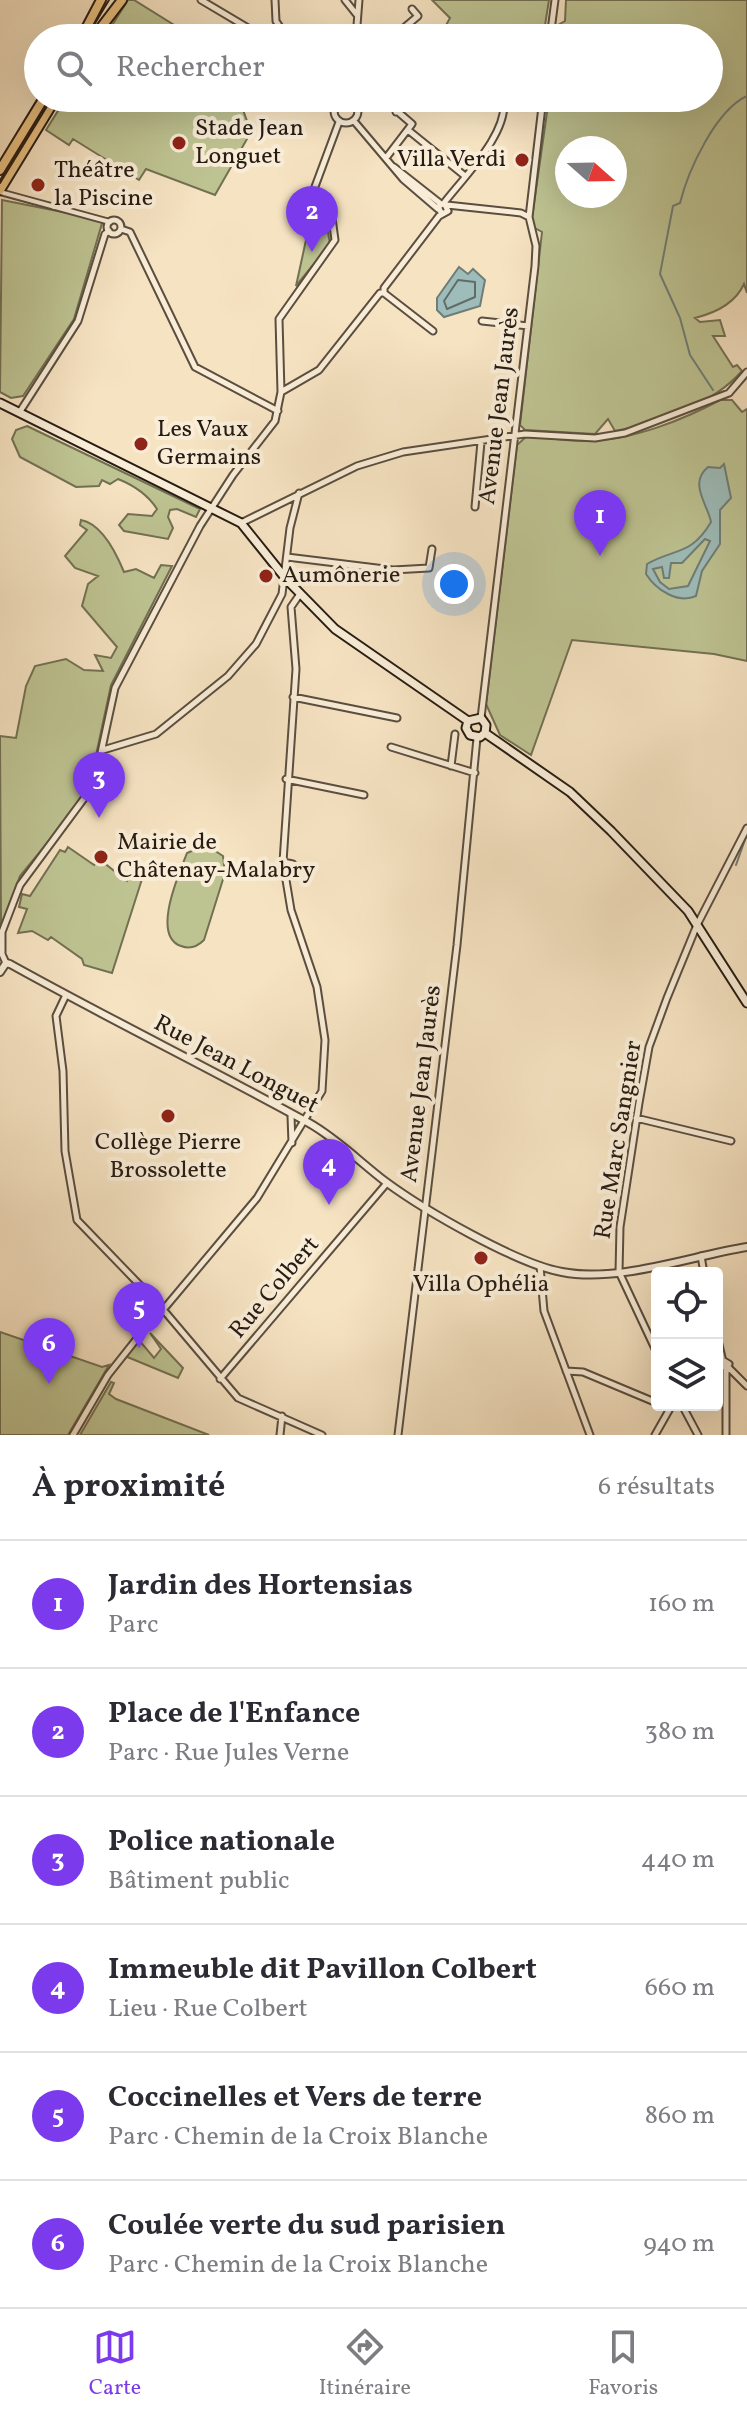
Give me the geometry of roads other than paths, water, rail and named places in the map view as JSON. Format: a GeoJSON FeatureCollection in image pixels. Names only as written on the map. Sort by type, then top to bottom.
{"type":"FeatureCollection","features":[{"type":"Feature","properties":{"kind":"main road"},"geometry":{"type":"LineString","coordinates":[[88,24],[101,0]]}},
{"type":"Feature","properties":{"kind":"main road"},"geometry":{"type":"LineString","coordinates":[[104,24],[122,0]]}},
{"type":"Feature","properties":{"kind":"main road"},"geometry":{"type":"LineString","coordinates":[[0,170],[35,112]]}},
{"type":"Feature","properties":{"kind":"main road"},"geometry":{"type":"LineString","coordinates":[[0,191],[48,112]]}},
{"type":"Feature","properties":{"kind":"main road"},"geometry":{"type":"LineString","coordinates":[[0,403],[241,523],[286,579],[335,629],[468,721],[481,718],[486,725],[485,733]]}},
{"type":"Feature","properties":{"kind":"main road"},"geometry":{"type":"LineString","coordinates":[[468,721],[467,732],[477,738],[485,733]]}},
{"type":"Feature","properties":{"kind":"main road"},"geometry":{"type":"LineString","coordinates":[[485,733],[570,792],[678,900],[747,1003]]}},
{"type":"Feature","properties":{"kind":"street"},"geometry":{"type":"LineString","coordinates":[[201,0],[241,24]]}},
{"type":"Feature","properties":{"kind":"street"},"geometry":{"type":"LineString","coordinates":[[275,0],[278,24]]}},
{"type":"Feature","properties":{"kind":"street"},"geometry":{"type":"LineString","coordinates":[[345,0],[358,16]]}},
{"type":"Feature","properties":{"kind":"street"},"geometry":{"type":"LineString","coordinates":[[357,24],[359,0]]}},
{"type":"Feature","properties":{"kind":"street"},"geometry":{"type":"LineString","coordinates":[[552,24],[555,0]]}},
{"type":"Feature","properties":{"kind":"street"},"geometry":{"type":"LineString","coordinates":[[409,24],[418,16],[412,9]]}},
{"type":"Feature","properties":{"kind":"street"},"geometry":{"type":"LineString","coordinates":[[333,112],[339,122]]}},
{"type":"Feature","properties":{"kind":"street"},"geometry":{"type":"LineString","coordinates":[[354,121],[358,112]]}},
{"type":"Feature","properties":{"kind":"street"},"geometry":{"type":"LineString","coordinates":[[386,158],[412,124],[396,112]]}},
{"type":"Feature","properties":{"kind":"street"},"geometry":{"type":"LineString","coordinates":[[281,392],[319,370],[383,292],[496,136],[504,112]]}},
{"type":"Feature","properties":{"kind":"street","name":"Avenue Jean Jaurès"},"geometry":{"type":"LineString","coordinates":[[481,718],[536,246],[529,217],[541,112]]}},
{"type":"Feature","properties":{"kind":"street"},"geometry":{"type":"LineString","coordinates":[[339,122],[354,121]]}},
{"type":"Feature","properties":{"kind":"street"},"geometry":{"type":"LineString","coordinates":[[354,121],[393,167],[441,209],[521,213],[529,217]]}},
{"type":"Feature","properties":{"kind":"street"},"geometry":{"type":"LineString","coordinates":[[0,972],[6,963],[1,937],[14,900],[30,870],[76,813],[94,785],[115,688],[212,508],[233,475],[269,433],[278,411],[281,392],[279,319],[335,240],[332,218],[315,202],[313,192],[339,122]]}},
{"type":"Feature","properties":{"kind":"street"},"geometry":{"type":"LineString","coordinates":[[408,130],[465,176]]}},
{"type":"Feature","properties":{"kind":"street"},"geometry":{"type":"LineString","coordinates":[[0,191],[110,222],[118,221],[121,229]]}},
{"type":"Feature","properties":{"kind":"street"},"geometry":{"type":"LineString","coordinates":[[19,413],[78,321],[110,222]]}},
{"type":"Feature","properties":{"kind":"street"},"geometry":{"type":"LineString","coordinates":[[121,229],[130,232],[195,367],[278,411]]}},
{"type":"Feature","properties":{"kind":"street"},"geometry":{"type":"LineString","coordinates":[[109,231],[114,234],[121,229]]}},
{"type":"Feature","properties":{"kind":"street"},"geometry":{"type":"LineString","coordinates":[[383,292],[433,331]]}},
{"type":"Feature","properties":{"kind":"street"},"geometry":{"type":"LineString","coordinates":[[482,321],[528,326]]}},
{"type":"Feature","properties":{"kind":"street"},"geometry":{"type":"LineString","coordinates":[[241,523],[357,466],[403,452],[547,434],[595,438],[625,433],[729,393],[747,372]]}},
{"type":"Feature","properties":{"kind":"street"},"geometry":{"type":"LineString","coordinates":[[475,507],[481,442]]}},
{"type":"Feature","properties":{"kind":"street"},"geometry":{"type":"LineString","coordinates":[[102,751],[156,734],[228,676],[256,644],[277,606],[286,579],[290,528],[299,493]]}},
{"type":"Feature","properties":{"kind":"street"},"geometry":{"type":"LineString","coordinates":[[287,557],[393,570],[429,568],[432,549]]}},
{"type":"Feature","properties":{"kind":"street"},"geometry":{"type":"LineString","coordinates":[[73,1435],[123,1353],[257,1198],[322,1091],[325,1040],[317,987],[291,910],[283,862],[296,646],[291,607],[300,594]]}},
{"type":"Feature","properties":{"kind":"street"},"geometry":{"type":"LineString","coordinates":[[293,697],[397,718]]}},
{"type":"Feature","properties":{"kind":"street"},"geometry":{"type":"LineString","coordinates":[[451,766],[455,734]]}},
{"type":"Feature","properties":{"kind":"street","name":"Avenue Jean Jaurès"},"geometry":{"type":"LineString","coordinates":[[398,1435],[477,738]]}},
{"type":"Feature","properties":{"kind":"street"},"geometry":{"type":"LineString","coordinates":[[391,747],[475,773]]}},
{"type":"Feature","properties":{"kind":"street"},"geometry":{"type":"LineString","coordinates":[[286,779],[364,795]]}},
{"type":"Feature","properties":{"kind":"street","name":"Rue Marc Sangnier"},"geometry":{"type":"LineString","coordinates":[[619,1272],[620,1227],[649,1047],[697,925],[747,828]]}},
{"type":"Feature","properties":{"kind":"street"},"geometry":{"type":"LineString","coordinates":[[283,862],[293,864]]}},
{"type":"Feature","properties":{"kind":"street","name":"Rue Jean Longuet"},"geometry":{"type":"LineString","coordinates":[[6,963],[65,997],[240,1085],[291,1116],[306,1121],[425,1209],[540,1266],[586,1275],[619,1272],[747,1247]]}},
{"type":"Feature","properties":{"kind":"street"},"geometry":{"type":"LineString","coordinates":[[65,997],[56,1016],[63,1071],[65,1151],[77,1220],[162,1309],[220,1379],[244,1402],[322,1435]]}},
{"type":"Feature","properties":{"kind":"street"},"geometry":{"type":"LineString","coordinates":[[291,1116],[292,1144]]}},
{"type":"Feature","properties":{"kind":"street"},"geometry":{"type":"LineString","coordinates":[[636,1118],[731,1141]]}},
{"type":"Feature","properties":{"kind":"street","name":"Rue Colbert"},"geometry":{"type":"LineString","coordinates":[[220,1379],[387,1183]]}},
{"type":"Feature","properties":{"kind":"street"},"geometry":{"type":"LineString","coordinates":[[701,1256],[703,1267]]}},
{"type":"Feature","properties":{"kind":"street"},"geometry":{"type":"LineString","coordinates":[[540,1266],[544,1311],[590,1435]]}},
{"type":"Feature","properties":{"kind":"street"},"geometry":{"type":"LineString","coordinates":[[619,1272],[651,1340]]}},
{"type":"Feature","properties":{"kind":"street"},"geometry":{"type":"LineString","coordinates":[[718,1339],[726,1366],[726,1435]]}},
{"type":"Feature","properties":{"kind":"street"},"geometry":{"type":"LineString","coordinates":[[726,1366],[747,1386]]}},
{"type":"Feature","properties":{"kind":"street"},"geometry":{"type":"LineString","coordinates":[[566,1371],[583,1372],[651,1401]]}},
{"type":"Feature","properties":{"kind":"street"},"geometry":{"type":"LineString","coordinates":[[655,1435],[668,1411]]}},
{"type":"Feature","properties":{"kind":"street"},"geometry":{"type":"LineString","coordinates":[[685,1411],[697,1435]]}},
{"type":"Feature","properties":{"kind":"street"},"geometry":{"type":"LineString","coordinates":[[280,1435],[282,1416]]}},
{"type":"Feature","properties":{"kind":"water"},"geometry":{"type":"Polygon","coordinates":[[[459,267],[468,274],[473,269],[485,280],[480,306],[444,317],[437,310],[437,298],[459,267]]]}},
{"type":"Feature","properties":{"kind":"water"},"geometry":{"type":"Polygon","coordinates":[[[724,464],[731,498],[720,510],[720,544],[702,571],[696,596],[675,597],[650,580],[646,574],[647,564],[682,550],[704,533],[711,522],[699,487],[700,480],[708,467],[720,468],[724,464]],[[705,539],[682,563],[671,563],[669,578],[664,578],[662,567],[653,569],[660,582],[669,589],[688,586],[710,541],[705,539]]]}},
{"type":"Feature","properties":{"kind":"waterway"},"geometry":{"type":"LineString","coordinates":[[713,390],[690,355],[680,318],[660,274],[673,206],[680,203],[696,159],[714,128],[735,104],[747,96]]}},
{"type":"Feature","properties":{"kind":"waterway"},"geometry":{"type":"LineString","coordinates":[[736,865],[747,834]]}},
{"type":"Feature","properties":{"kind":"tram line"},"geometry":{"type":"LineString","coordinates":[[94,24],[109,0]]}},
{"type":"Feature","properties":{"kind":"tram line"},"geometry":{"type":"LineString","coordinates":[[0,183],[43,112]]}},
{"type":"Feature","properties":{"kind":"place","name":"Stade Jean Longuet"},"geometry":{"type":"Point","coordinates":[179,143]}},
{"type":"Feature","properties":{"kind":"place","name":"Villa Verdi"},"geometry":{"type":"Point","coordinates":[522,160]}},
{"type":"Feature","properties":{"kind":"place","name":"Théâtre la Piscine"},"geometry":{"type":"Point","coordinates":[38,185]}},
{"type":"Feature","properties":{"kind":"place","name":"Place de l'Enfance"},"geometry":{"type":"Point","coordinates":[312,252]}},
{"type":"Feature","properties":{"kind":"place","name":"Les Vaux Germains"},"geometry":{"type":"Point","coordinates":[141,444]}},
{"type":"Feature","properties":{"kind":"place","name":"Jardin des Hortensias"},"geometry":{"type":"Point","coordinates":[600,556]}},
{"type":"Feature","properties":{"kind":"place","name":"Aumônerie"},"geometry":{"type":"Point","coordinates":[266,576]}},
{"type":"Feature","properties":{"kind":"place","name":"Police nationale"},"geometry":{"type":"Point","coordinates":[99,818]}},
{"type":"Feature","properties":{"kind":"place","name":"Mairie de Châtenay-Malabry"},"geometry":{"type":"Point","coordinates":[101,857]}},
{"type":"Feature","properties":{"kind":"place","name":"Collège Pierre Brossolette"},"geometry":{"type":"Point","coordinates":[168,1116]}},
{"type":"Feature","properties":{"kind":"place","name":"Immeuble dit Pavillon Colbert"},"geometry":{"type":"Point","coordinates":[329,1205]}},
{"type":"Feature","properties":{"kind":"place","name":"Villa Ophélia"},"geometry":{"type":"Point","coordinates":[481,1258]}},
{"type":"Feature","properties":{"kind":"place","name":"Coccinelles et Vers de terre"},"geometry":{"type":"Point","coordinates":[139,1348]}},
{"type":"Feature","properties":{"kind":"place","name":"Coulée verte du sud parisien"},"geometry":{"type":"Point","coordinates":[49,1384]}}]}
